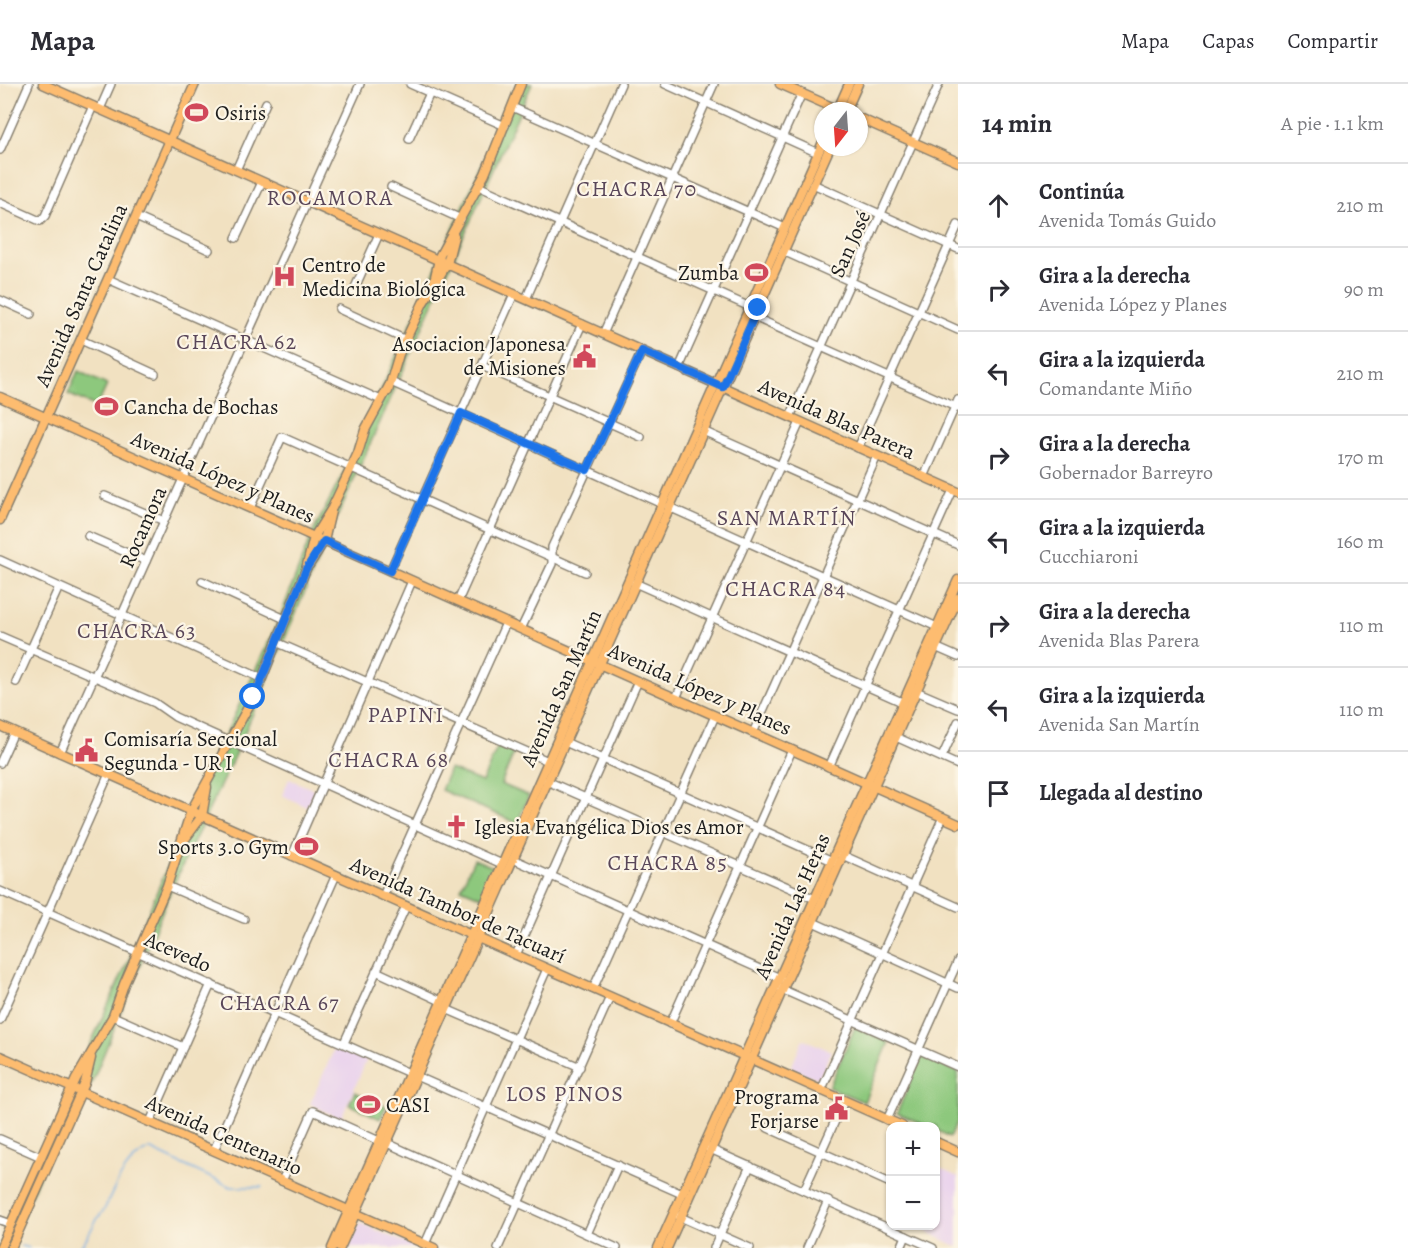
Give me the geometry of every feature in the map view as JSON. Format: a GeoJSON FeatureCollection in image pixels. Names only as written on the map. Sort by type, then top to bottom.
{"type":"FeatureCollection","features":[{"type":"Feature","properties":{"kind":"main road","name":"Avenida Blas Parera"},"geometry":{"type":"LineString","coordinates":[[43,84],[956,491]]}},
{"type":"Feature","properties":{"kind":"main road","name":"Avenida Santa Catalina"},"geometry":{"type":"LineString","coordinates":[[0,520],[195,84]]}},
{"type":"Feature","properties":{"kind":"main road"},"geometry":{"type":"LineString","coordinates":[[432,286],[438,260],[478,186],[521,84]]}},
{"type":"Feature","properties":{"kind":"main road"},"geometry":{"type":"LineString","coordinates":[[780,84],[822,102]]}},
{"type":"Feature","properties":{"kind":"main road"},"geometry":{"type":"LineString","coordinates":[[844,102],[849,84]]}},
{"type":"Feature","properties":{"kind":"main road"},"geometry":{"type":"LineString","coordinates":[[847,102],[858,84]]}},
{"type":"Feature","properties":{"kind":"main road"},"geometry":{"type":"LineString","coordinates":[[868,122],[958,162]]}},
{"type":"Feature","properties":{"kind":"main road","name":"Avenida San Martín"},"geometry":{"type":"LineString","coordinates":[[332,1248],[352,1211],[474,937],[513,859],[548,781],[596,663],[719,386],[750,307],[817,156]]}},
{"type":"Feature","properties":{"kind":"main road","name":"Avenida San Martín"},"geometry":{"type":"LineString","coordinates":[[474,937],[502,864],[548,761],[635,583],[666,506],[704,431],[719,386],[754,317],[826,156]]}},
{"type":"Feature","properties":{"kind":"main road"},"geometry":{"type":"LineString","coordinates":[[0,1248],[71,1088],[113,1016],[167,886],[191,811],[207,786],[260,682],[306,569],[314,537],[332,508],[382,399],[388,392],[406,340],[432,286],[447,264],[454,233]]}},
{"type":"Feature","properties":{"kind":"main road","name":"Avenida López y Planes"},"geometry":{"type":"LineString","coordinates":[[0,397],[958,824]]}},
{"type":"Feature","properties":{"kind":"main road"},"geometry":{"type":"LineString","coordinates":[[306,569],[324,541],[332,508]]}},
{"type":"Feature","properties":{"kind":"main road","name":"Avenida Las Heras"},"geometry":{"type":"LineString","coordinates":[[870,785],[896,737],[916,691],[933,646],[937,627],[958,580]]}},
{"type":"Feature","properties":{"kind":"main road","name":"Avenida Las Heras"},"geometry":{"type":"LineString","coordinates":[[658,1248],[677,1216],[781,984],[813,922],[837,858],[870,785],[903,702],[957,602]]}},
{"type":"Feature","properties":{"kind":"main road","name":"Avenida Tambor de Tacuarí"},"geometry":{"type":"LineString","coordinates":[[0,726],[892,1122]]}},
{"type":"Feature","properties":{"kind":"main road"},"geometry":{"type":"LineString","coordinates":[[183,841],[202,816],[207,786]]}},
{"type":"Feature","properties":{"kind":"main road","name":"Avenida Las Heras"},"geometry":{"type":"LineString","coordinates":[[781,984],[815,899],[837,858]]}},
{"type":"Feature","properties":{"kind":"main road"},"geometry":{"type":"LineString","coordinates":[[11,1248],[81,1091],[94,1048]]}},
{"type":"Feature","properties":{"kind":"main road","name":"Avenida Centenario"},"geometry":{"type":"LineString","coordinates":[[0,1056],[430,1246]]}},
{"type":"Feature","properties":{"kind":"main road"},"geometry":{"type":"LineString","coordinates":[[940,1143],[957,1149]]}},
{"type":"Feature","properties":{"kind":"main road","name":"Avenida Las Heras"},"geometry":{"type":"LineString","coordinates":[[667,1248],[682,1194],[707,1148]]}},
{"type":"Feature","properties":{"kind":"main road","name":"Avenida San Martín"},"geometry":{"type":"LineString","coordinates":[[340,1248],[352,1211]]}},
{"type":"Feature","properties":{"kind":"street"},"geometry":{"type":"LineString","coordinates":[[0,150],[29,84]]}},
{"type":"Feature","properties":{"kind":"street"},"geometry":{"type":"LineString","coordinates":[[0,203],[40,221],[45,216],[96,108],[111,84]]}},
{"type":"Feature","properties":{"kind":"street","name":"Rocamora"},"geometry":{"type":"LineString","coordinates":[[60,753],[360,84]]}},
{"type":"Feature","properties":{"kind":"street"},"geometry":{"type":"LineString","coordinates":[[410,84],[505,126]]}},
{"type":"Feature","properties":{"kind":"street"},"geometry":{"type":"LineString","coordinates":[[526,299],[621,84]]}},
{"type":"Feature","properties":{"kind":"street"},"geometry":{"type":"LineString","coordinates":[[664,84],[814,151]]}},
{"type":"Feature","properties":{"kind":"street"},"geometry":{"type":"LineString","coordinates":[[603,334],[714,84]]}},
{"type":"Feature","properties":{"kind":"street","name":"San José"},"geometry":{"type":"LineString","coordinates":[[790,417],[939,84]]}},
{"type":"Feature","properties":{"kind":"street"},"geometry":{"type":"LineString","coordinates":[[409,139],[430,93]]}},
{"type":"Feature","properties":{"kind":"street"},"geometry":{"type":"LineString","coordinates":[[679,368],[802,93]]}},
{"type":"Feature","properties":{"kind":"street"},"geometry":{"type":"LineString","coordinates":[[236,170],[266,104]]}},
{"type":"Feature","properties":{"kind":"street"},"geometry":{"type":"LineString","coordinates":[[512,107],[785,228]]}},
{"type":"Feature","properties":{"kind":"street"},"geometry":{"type":"LineString","coordinates":[[236,238],[262,182]]}},
{"type":"Feature","properties":{"kind":"street"},"geometry":{"type":"LineString","coordinates":[[813,184],[958,249]]}},
{"type":"Feature","properties":{"kind":"street"},"geometry":{"type":"LineString","coordinates":[[478,186],[750,307]]}},
{"type":"Feature","properties":{"kind":"street"},"geometry":{"type":"LineString","coordinates":[[391,187],[461,219]]}},
{"type":"Feature","properties":{"kind":"street"},"geometry":{"type":"LineString","coordinates":[[136,217],[209,250]]}},
{"type":"Feature","properties":{"kind":"street"},"geometry":{"type":"LineString","coordinates":[[858,448],[958,225]]}},
{"type":"Feature","properties":{"kind":"street"},"geometry":{"type":"LineString","coordinates":[[353,292],[379,234]]}},
{"type":"Feature","properties":{"kind":"street"},"geometry":{"type":"LineString","coordinates":[[783,251],[958,330]]}},
{"type":"Feature","properties":{"kind":"street"},"geometry":{"type":"LineString","coordinates":[[108,279],[382,399]]}},
{"type":"Feature","properties":{"kind":"street"},"geometry":{"type":"LineString","coordinates":[[390,571],[514,294]]}},
{"type":"Feature","properties":{"kind":"street"},"geometry":{"type":"LineString","coordinates":[[0,300],[31,314]]}},
{"type":"Feature","properties":{"kind":"street"},"geometry":{"type":"LineString","coordinates":[[339,309],[406,340]]}},
{"type":"Feature","properties":{"kind":"street"},"geometry":{"type":"LineString","coordinates":[[754,317],[957,405],[924,477]]}},
{"type":"Feature","properties":{"kind":"street"},"geometry":{"type":"LineString","coordinates":[[458,601],[582,324]]}},
{"type":"Feature","properties":{"kind":"street"},"geometry":{"type":"LineString","coordinates":[[81,340],[155,374]]}},
{"type":"Feature","properties":{"kind":"street"},"geometry":{"type":"LineString","coordinates":[[521,629],[552,564],[552,547],[642,351]]}},
{"type":"Feature","properties":{"kind":"street"},"geometry":{"type":"LineString","coordinates":[[482,366],[641,437]]}},
{"type":"Feature","properties":{"kind":"street"},"geometry":{"type":"LineString","coordinates":[[390,384],[461,413],[937,627]]}},
{"type":"Feature","properties":{"kind":"street"},"geometry":{"type":"LineString","coordinates":[[676,698],[800,422]]}},
{"type":"Feature","properties":{"kind":"street"},"geometry":{"type":"LineString","coordinates":[[704,431],[958,545]]}},
{"type":"Feature","properties":{"kind":"street"},"geometry":{"type":"LineString","coordinates":[[250,508],[282,437],[585,572]]}},
{"type":"Feature","properties":{"kind":"street"},"geometry":{"type":"LineString","coordinates":[[753,733],[877,456]]}},
{"type":"Feature","properties":{"kind":"street"},"geometry":{"type":"LineString","coordinates":[[830,767],[934,534],[956,491]]}},
{"type":"Feature","properties":{"kind":"street"},"geometry":{"type":"LineString","coordinates":[[105,496],[164,521]]}},
{"type":"Feature","properties":{"kind":"street"},"geometry":{"type":"LineString","coordinates":[[88,536],[146,561]]}},
{"type":"Feature","properties":{"kind":"street"},"geometry":{"type":"LineString","coordinates":[[0,560],[122,615],[260,682]]}},
{"type":"Feature","properties":{"kind":"street"},"geometry":{"type":"LineString","coordinates":[[202,581],[285,619]]}},
{"type":"Feature","properties":{"kind":"street"},"geometry":{"type":"LineString","coordinates":[[292,856],[412,581]]}},
{"type":"Feature","properties":{"kind":"street"},"geometry":{"type":"LineString","coordinates":[[635,583],[903,702]]}},
{"type":"Feature","properties":{"kind":"street"},"geometry":{"type":"LineString","coordinates":[[16,682],[59,587]]}},
{"type":"Feature","properties":{"kind":"street"},"geometry":{"type":"LineString","coordinates":[[384,896],[506,623]]}},
{"type":"Feature","properties":{"kind":"street"},"geometry":{"type":"LineString","coordinates":[[0,636],[154,703],[175,717],[502,864]]}},
{"type":"Feature","properties":{"kind":"street"},"geometry":{"type":"LineString","coordinates":[[276,642],[548,761]]}},
{"type":"Feature","properties":{"kind":"street"},"geometry":{"type":"LineString","coordinates":[[933,646],[958,657]]}},
{"type":"Feature","properties":{"kind":"street"},"geometry":{"type":"LineString","coordinates":[[516,955],[638,681]]}},
{"type":"Feature","properties":{"kind":"street"},"geometry":{"type":"LineString","coordinates":[[916,691],[958,709]]}},
{"type":"Feature","properties":{"kind":"street"},"geometry":{"type":"LineString","coordinates":[[593,989],[715,716]]}},
{"type":"Feature","properties":{"kind":"street"},"geometry":{"type":"LineString","coordinates":[[942,758],[958,722]]}},
{"type":"Feature","properties":{"kind":"street"},"geometry":{"type":"LineString","coordinates":[[0,763],[14,732]]}},
{"type":"Feature","properties":{"kind":"street"},"geometry":{"type":"LineString","coordinates":[[896,737],[958,765]]}},
{"type":"Feature","properties":{"kind":"street"},"geometry":{"type":"LineString","coordinates":[[565,742],[758,827],[912,886],[958,907]]}},
{"type":"Feature","properties":{"kind":"street"},"geometry":{"type":"LineString","coordinates":[[670,1024],[792,750]]}},
{"type":"Feature","properties":{"kind":"street"},"geometry":{"type":"LineString","coordinates":[[0,1020],[109,774]]}},
{"type":"Feature","properties":{"kind":"street"},"geometry":{"type":"LineString","coordinates":[[548,781],[815,899]]}},
{"type":"Feature","properties":{"kind":"street"},"geometry":{"type":"LineString","coordinates":[[821,1091],[943,817]]}},
{"type":"Feature","properties":{"kind":"street"},"geometry":{"type":"LineString","coordinates":[[513,859],[706,945],[852,1020],[958,1067]]}},
{"type":"Feature","properties":{"kind":"street"},"geometry":{"type":"LineString","coordinates":[[214,1150],[336,875]]}},
{"type":"Feature","properties":{"kind":"street"},"geometry":{"type":"LineString","coordinates":[[167,886],[244,919]]}},
{"type":"Feature","properties":{"kind":"street","name":"Acevedo"},"geometry":{"type":"LineString","coordinates":[[0,891],[682,1194]]}},
{"type":"Feature","properties":{"kind":"street"},"geometry":{"type":"LineString","coordinates":[[344,1043],[406,906]]}},
{"type":"Feature","properties":{"kind":"street"},"geometry":{"type":"LineString","coordinates":[[813,922],[958,988]]}},
{"type":"Feature","properties":{"kind":"street"},"geometry":{"type":"LineString","coordinates":[[887,1120],[958,961]]}},
{"type":"Feature","properties":{"kind":"street"},"geometry":{"type":"LineString","coordinates":[[430,1246],[456,1174],[547,969]]}},
{"type":"Feature","properties":{"kind":"street"},"geometry":{"type":"LineString","coordinates":[[376,971],[516,1039],[580,1067]]}},
{"type":"Feature","properties":{"kind":"street"},"geometry":{"type":"LineString","coordinates":[[150,1122],[211,984]]}},
{"type":"Feature","properties":{"kind":"street"},"geometry":{"type":"LineString","coordinates":[[498,1248],[610,997]]}},
{"type":"Feature","properties":{"kind":"street"},"geometry":{"type":"LineString","coordinates":[[113,1016],[183,1047]]}},
{"type":"Feature","properties":{"kind":"street"},"geometry":{"type":"LineString","coordinates":[[804,1190],[844,1101]]}},
{"type":"Feature","properties":{"kind":"street"},"geometry":{"type":"LineString","coordinates":[[282,1181],[313,1111],[617,1248]]}},
{"type":"Feature","properties":{"kind":"street"},"geometry":{"type":"LineString","coordinates":[[768,1128],[886,1181]]}},
{"type":"Feature","properties":{"kind":"street"},"geometry":{"type":"LineString","coordinates":[[0,1139],[41,1157]]}},
{"type":"Feature","properties":{"kind":"street"},"geometry":{"type":"LineString","coordinates":[[707,1148],[933,1248]]}},
{"type":"Feature","properties":{"kind":"street"},"geometry":{"type":"LineString","coordinates":[[587,1234],[618,1165]]}},
{"type":"Feature","properties":{"kind":"street"},"geometry":{"type":"LineString","coordinates":[[714,1248],[750,1166]]}},
{"type":"Feature","properties":{"kind":"street"},"geometry":{"type":"LineString","coordinates":[[807,1248],[828,1201]]}},
{"type":"Feature","properties":{"kind":"street"},"geometry":{"type":"LineString","coordinates":[[677,1216],[750,1248]]}},
{"type":"Feature","properties":{"kind":"street"},"geometry":{"type":"LineString","coordinates":[[0,1220],[11,1224]]}},
{"type":"Feature","properties":{"kind":"street"},"geometry":{"type":"LineString","coordinates":[[901,1248],[906,1236]]}},
{"type":"Feature","properties":{"kind":"shaded area"},"geometry":{"type":"Polygon","coordinates":[[[289,779],[315,790],[307,807],[282,795],[289,779]]]}},
{"type":"Feature","properties":{"kind":"shaded area"},"geometry":{"type":"Polygon","coordinates":[[[803,1039],[831,1051],[819,1079],[791,1068],[803,1039]]]}},
{"type":"Feature","properties":{"kind":"shaded area"},"geometry":{"type":"Polygon","coordinates":[[[336,1045],[367,1059],[341,1119],[310,1104],[336,1045]]]}},
{"type":"Feature","properties":{"kind":"shaded area"},"geometry":{"type":"Polygon","coordinates":[[[940,1169],[958,1177],[958,1247],[923,1230],[940,1230],[940,1169]]]}},
{"type":"Feature","properties":{"kind":"shaded area"},"geometry":{"type":"Polygon","coordinates":[[[360,1223],[417,1248],[349,1248],[360,1223]]]}},
{"type":"Feature","properties":{"kind":"green space"},"geometry":{"type":"Polygon","coordinates":[[[518,84],[532,84],[326,542],[239,746],[172,888],[91,1085],[75,1078],[133,950],[190,811],[280,617],[311,536],[347,466],[518,84]]]}},
{"type":"Feature","properties":{"kind":"green space"},"geometry":{"type":"Polygon","coordinates":[[[78,371],[107,385],[97,407],[68,394],[78,371]]]}},
{"type":"Feature","properties":{"kind":"green space"},"geometry":{"type":"Polygon","coordinates":[[[498,746],[514,753],[501,784],[529,796],[517,823],[441,790],[450,769],[482,782],[498,746]]]}},
{"type":"Feature","properties":{"kind":"green space"},"geometry":{"type":"Polygon","coordinates":[[[474,859],[495,868],[482,897],[461,888],[474,859]]]}},
{"type":"Feature","properties":{"kind":"green space"},"geometry":{"type":"Polygon","coordinates":[[[855,1027],[889,1042],[864,1102],[829,1087],[855,1027]]]}},
{"type":"Feature","properties":{"kind":"green space"},"geometry":{"type":"Polygon","coordinates":[[[921,1056],[958,1072],[958,1120],[950,1137],[940,1132],[940,1122],[918,1122],[897,1113],[921,1056]]]}},
{"type":"Feature","properties":{"kind":"green space","name":"CASI"},"geometry":{"type":"Polygon","coordinates":[[[355,1092],[386,1106],[380,1119],[349,1104],[355,1092]]]}},
{"type":"Feature","properties":{"kind":"green space"},"geometry":{"type":"Polygon","coordinates":[[[69,1100],[73,1102],[7,1248],[2,1248],[69,1100]]]}},
{"type":"Feature","properties":{"kind":"waterway"},"geometry":{"type":"LineString","coordinates":[[79,1248],[104,1210],[122,1174],[134,1160],[149,1149],[231,1187],[262,1187]]}},
{"type":"Feature","properties":{"kind":"waterway"},"geometry":{"type":"LineString","coordinates":[[21,1246],[29,1248]]}},
{"type":"Feature","properties":{"kind":"place","name":"Osiris"},"geometry":{"type":"Point","coordinates":[197,113]}},
{"type":"Feature","properties":{"kind":"place","name":"Zumba"},"geometry":{"type":"Point","coordinates":[757,273]}},
{"type":"Feature","properties":{"kind":"place","name":"Centro de Medicina Biológica"},"geometry":{"type":"Point","coordinates":[284,277]}},
{"type":"Feature","properties":{"kind":"place","name":"Asociacion Japonesa de Misiones"},"geometry":{"type":"Point","coordinates":[584,356]}},
{"type":"Feature","properties":{"kind":"place","name":"Cancha de Bochas"},"geometry":{"type":"Point","coordinates":[106,407]}},
{"type":"Feature","properties":{"kind":"place","name":"Comisaría Seccional Segunda - UR I"},"geometry":{"type":"Point","coordinates":[86,751]}},
{"type":"Feature","properties":{"kind":"place","name":"Iglesia Evangélica Dios es Amor"},"geometry":{"type":"Point","coordinates":[456,827]}},
{"type":"Feature","properties":{"kind":"place","name":"Sports 3.0 Gym"},"geometry":{"type":"Point","coordinates":[307,847]}},
{"type":"Feature","properties":{"kind":"place","name":"CASI"},"geometry":{"type":"Point","coordinates":[368,1105]}},
{"type":"Feature","properties":{"kind":"place","name":"Programa Forjarse"},"geometry":{"type":"Point","coordinates":[837,1109]}},
{"type":"Feature","properties":{"kind":"district","name":"CHACRA 70"},"geometry":{"type":"Point","coordinates":[637,189]}},
{"type":"Feature","properties":{"kind":"district","name":"ROCAMORA"},"geometry":{"type":"Point","coordinates":[330,198]}},
{"type":"Feature","properties":{"kind":"district","name":"CHACRA 62"},"geometry":{"type":"Point","coordinates":[237,342]}},
{"type":"Feature","properties":{"kind":"district","name":"SAN MARTÍN"},"geometry":{"type":"Point","coordinates":[787,518]}},
{"type":"Feature","properties":{"kind":"district","name":"CHACRA 84"},"geometry":{"type":"Point","coordinates":[786,589]}},
{"type":"Feature","properties":{"kind":"district","name":"CHACRA 63"},"geometry":{"type":"Point","coordinates":[137,631]}},
{"type":"Feature","properties":{"kind":"district","name":"PAPINI"},"geometry":{"type":"Point","coordinates":[406,715]}},
{"type":"Feature","properties":{"kind":"district","name":"CHACRA 68"},"geometry":{"type":"Point","coordinates":[389,760]}},
{"type":"Feature","properties":{"kind":"district","name":"CHACRA 85"},"geometry":{"type":"Point","coordinates":[668,863]}},
{"type":"Feature","properties":{"kind":"district","name":"CHACRA 67"},"geometry":{"type":"Point","coordinates":[280,1003]}},
{"type":"Feature","properties":{"kind":"district","name":"LOS PINOS"},"geometry":{"type":"Point","coordinates":[565,1094]}},
{"type":"Feature","properties":{"kind":"route"},"geometry":{"type":"LineString","coordinates":[[253,697],[306,569],[324,541],[390,571],[461,413],[587,470],[642,351],[723,387],[758,308]]}}]}
